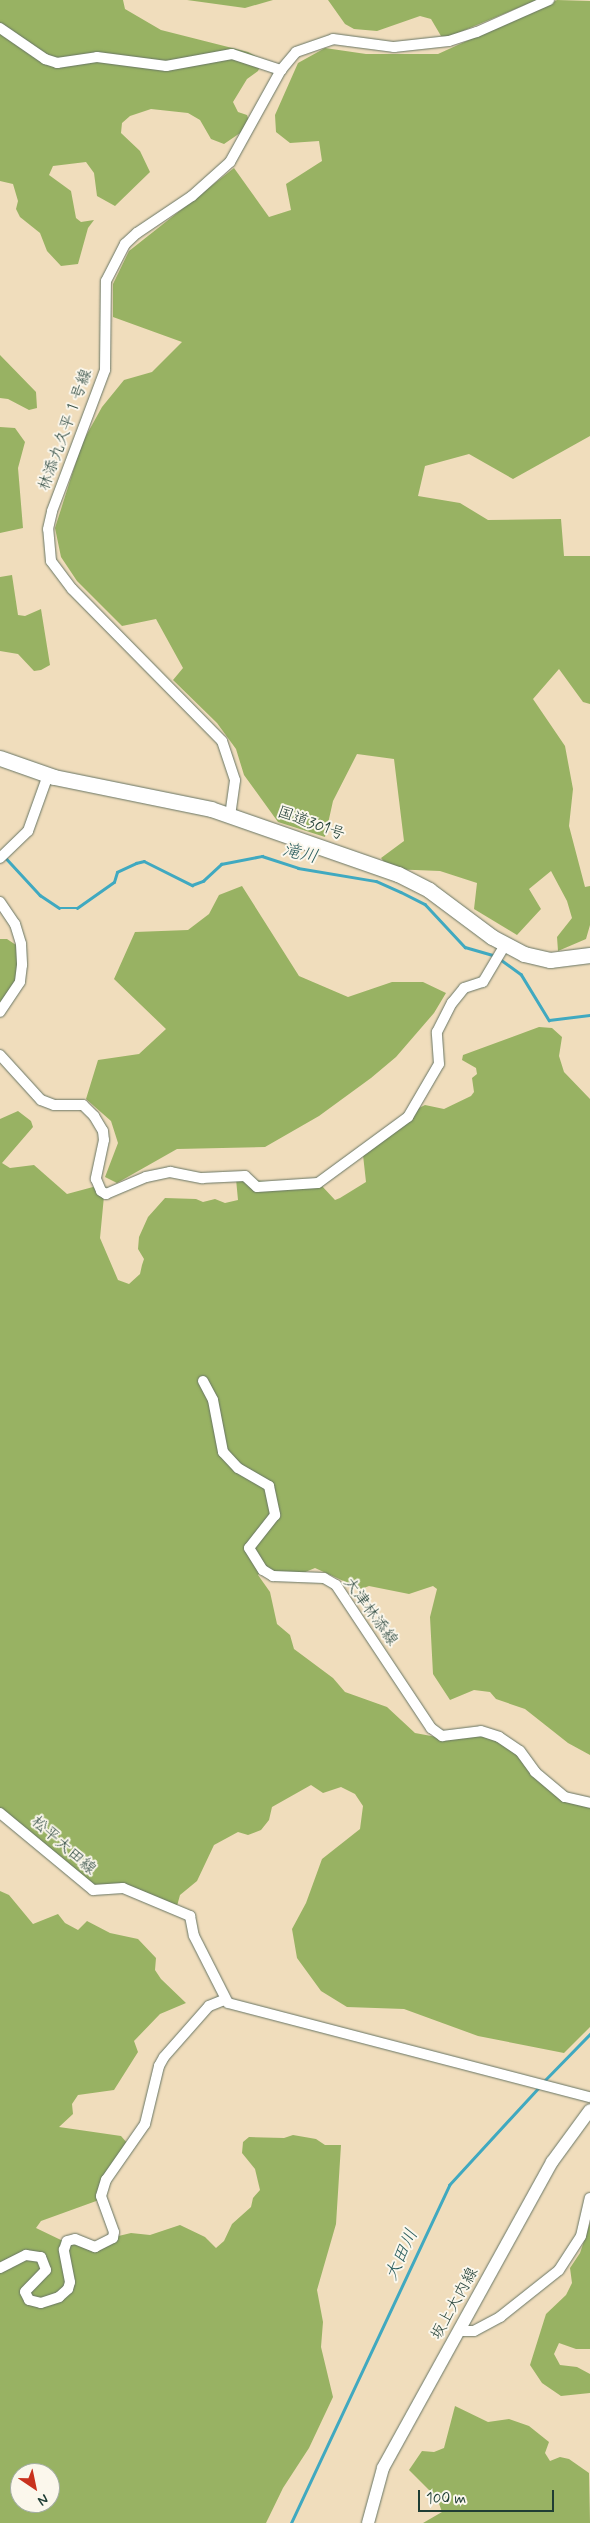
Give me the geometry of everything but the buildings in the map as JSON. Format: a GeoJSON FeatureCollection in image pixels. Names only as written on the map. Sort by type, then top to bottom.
{"type":"FeatureCollection","features":[{"type":"Feature","properties":{"kind":"highway","name":"国道301号"},"geometry":{"type":"LineString","coordinates":[[0,758],[48,774],[230,816],[398,874],[429,890],[505,945],[550,960],[590,955]]}},
{"type":"Feature","properties":{"kind":"main road","name":"坂上大内線"},"geometry":{"type":"LineString","coordinates":[[368,2523],[383,2468],[552,2162],[588,2117]]}},
{"type":"Feature","properties":{"kind":"street","name":"林添九久平１号線"},"geometry":{"type":"LineString","coordinates":[[230,816],[235,780],[222,741],[58,573],[51,561],[48,529],[58,495],[102,383],[106,331],[106,280],[114,262],[137,233],[192,196],[230,162],[281,70],[296,52],[319,42],[358,41],[394,47],[449,41],[549,0]]}},
{"type":"Feature","properties":{"kind":"street"},"geometry":{"type":"LineString","coordinates":[[0,28],[45,59],[57,63],[97,57],[166,66],[232,54],[281,70]]}},
{"type":"Feature","properties":{"kind":"street"},"geometry":{"type":"LineString","coordinates":[[0,858],[28,831],[48,774]]}},
{"type":"Feature","properties":{"kind":"street"},"geometry":{"type":"LineString","coordinates":[[0,902],[15,924],[22,944],[20,982],[0,1012]]}},
{"type":"Feature","properties":{"kind":"street"},"geometry":{"type":"LineString","coordinates":[[0,1055],[41,1100],[54,1105],[83,1105],[94,1116],[103,1131],[104,1140],[96,1179],[100,1191],[106,1194],[146,1177],[170,1172],[202,1178],[245,1176],[257,1187],[318,1183],[408,1117],[438,1064],[437,1032],[452,1003],[464,988],[483,982],[505,945]]}},
{"type":"Feature","properties":{"kind":"street","name":"大津林添線"},"geometry":{"type":"LineString","coordinates":[[204,1381],[213,1400],[223,1452],[230,1463],[269,1486],[275,1516],[249,1548],[263,1570],[273,1576],[317,1577],[336,1585],[431,1728],[442,1736],[480,1732],[500,1737],[520,1751],[535,1772],[565,1797],[590,1803]]}},
{"type":"Feature","properties":{"kind":"street","name":"松平大田線"},"geometry":{"type":"LineString","coordinates":[[0,1814],[93,1890],[123,1888],[190,1916],[194,1936],[224,2000]]}},
{"type":"Feature","properties":{"kind":"street"},"geometry":{"type":"LineString","coordinates":[[0,2268],[26,2256],[41,2257],[46,2270],[25,2292],[29,2300],[41,2303],[59,2298],[68,2289],[70,2282],[64,2250],[67,2242],[75,2239],[95,2247],[113,2238],[114,2232],[101,2196],[106,2180],[145,2124],[164,2057],[209,2006],[224,2000],[256,2011],[590,2097]]}},
{"type":"Feature","properties":{"kind":"street"},"geometry":{"type":"LineString","coordinates":[[459,2331],[474,2331],[500,2317],[559,2270],[581,2236],[590,2198]]}},
{"type":"Feature","properties":{"kind":"green space"},"geometry":{"type":"Polygon","coordinates":[[[0,0],[123,0],[125,9],[161,30],[248,52],[263,60],[258,71],[247,79],[233,102],[238,112],[247,115],[249,121],[243,131],[224,144],[211,139],[200,120],[188,113],[151,109],[130,116],[122,123],[121,133],[140,151],[150,172],[115,206],[97,196],[94,173],[86,162],[53,166],[49,175],[71,191],[76,218],[81,222],[94,220],[88,228],[78,264],[61,266],[47,251],[40,233],[20,217],[16,209],[18,201],[13,184],[0,181],[0,0]]]}},
{"type":"Feature","properties":{"kind":"green space"},"geometry":{"type":"Polygon","coordinates":[[[187,0],[273,0],[245,8],[187,0]]]}},
{"type":"Feature","properties":{"kind":"green space"},"geometry":{"type":"Polygon","coordinates":[[[328,0],[537,0],[448,37],[441,36],[431,19],[420,16],[377,31],[354,29],[345,24],[328,0]]]}},
{"type":"Feature","properties":{"kind":"green space"},"geometry":{"type":"Polygon","coordinates":[[[557,0],[590,1],[590,436],[513,479],[469,454],[425,466],[418,496],[460,503],[488,520],[561,519],[564,556],[590,556],[590,704],[583,702],[559,669],[533,699],[565,746],[573,789],[569,826],[585,887],[590,886],[590,925],[586,939],[558,951],[557,937],[572,918],[567,901],[551,871],[529,889],[541,909],[517,935],[474,909],[477,883],[440,871],[390,869],[381,858],[404,841],[394,759],[357,754],[333,801],[325,837],[278,822],[244,775],[236,749],[217,723],[173,680],[183,668],[156,619],[122,626],[77,581],[61,557],[55,528],[82,443],[102,407],[124,380],[152,372],[182,342],[113,317],[113,284],[129,251],[234,168],[269,217],[291,210],[286,184],[322,161],[319,141],[290,143],[276,132],[275,115],[298,63],[325,48],[366,54],[438,54],[557,0]]]}},
{"type":"Feature","properties":{"kind":"green space"},"geometry":{"type":"Polygon","coordinates":[[[0,355],[36,392],[37,408],[29,410],[8,399],[0,398],[0,355]]]}},
{"type":"Feature","properties":{"kind":"green space"},"geometry":{"type":"Polygon","coordinates":[[[0,427],[15,428],[25,442],[18,468],[23,528],[0,533],[0,427]]]}},
{"type":"Feature","properties":{"kind":"green space"},"geometry":{"type":"Polygon","coordinates":[[[12,575],[18,615],[25,616],[41,609],[50,665],[41,670],[34,671],[18,654],[0,651],[0,577],[12,575]]]}},
{"type":"Feature","properties":{"kind":"green space"},"geometry":{"type":"Polygon","coordinates":[[[242,886],[299,976],[348,997],[392,982],[423,982],[446,993],[434,1013],[396,1057],[319,1116],[265,1147],[177,1149],[117,1183],[105,1177],[118,1143],[111,1121],[86,1099],[98,1060],[139,1054],[166,1029],[114,979],[135,932],[188,930],[209,914],[219,895],[242,886]]]}},
{"type":"Feature","properties":{"kind":"green space"},"geometry":{"type":"Polygon","coordinates":[[[0,939],[7,939],[16,945],[18,978],[0,1009],[0,939]]]}},
{"type":"Feature","properties":{"kind":"green space"},"geometry":{"type":"Polygon","coordinates":[[[539,1027],[552,1028],[562,1037],[559,1056],[564,1072],[590,1099],[590,1755],[568,1743],[525,1709],[496,1699],[490,1692],[474,1690],[450,1700],[433,1674],[430,1617],[437,1589],[433,1586],[409,1594],[369,1586],[361,1589],[315,1568],[298,1575],[274,1574],[263,1568],[258,1575],[270,1592],[277,1624],[290,1635],[294,1649],[333,1678],[345,1692],[387,1707],[415,1733],[442,1738],[484,1733],[509,1745],[533,1772],[590,1808],[590,2027],[564,2053],[478,2036],[404,2009],[347,2007],[321,1991],[297,1958],[292,1929],[306,1903],[322,1859],[360,1829],[363,1806],[355,1794],[341,1787],[323,1793],[311,1785],[272,1807],[269,1820],[261,1830],[248,1835],[238,1832],[214,1845],[197,1881],[180,1895],[177,1906],[163,1900],[94,1887],[0,1810],[0,1119],[18,1111],[31,1121],[33,1127],[2,1163],[10,1168],[34,1165],[67,1194],[93,1187],[101,1191],[104,1196],[100,1238],[118,1280],[129,1284],[140,1274],[144,1259],[138,1249],[139,1237],[148,1217],[165,1198],[196,1199],[203,1202],[215,1199],[225,1203],[238,1200],[236,1179],[321,1185],[335,1200],[340,1198],[366,1182],[363,1155],[419,1108],[425,1105],[444,1109],[471,1096],[474,1092],[472,1078],[477,1074],[476,1068],[462,1060],[463,1055],[539,1027]]]}},
{"type":"Feature","properties":{"kind":"green space"},"geometry":{"type":"Polygon","coordinates":[[[0,1891],[9,1895],[33,1924],[58,1914],[65,1923],[78,1930],[87,1921],[110,1933],[138,1939],[156,1958],[155,1970],[161,1979],[186,2003],[160,2014],[134,2041],[138,2052],[114,2090],[78,2095],[72,2104],[73,2114],[59,2127],[121,2136],[128,2144],[99,2200],[41,2221],[36,2228],[63,2241],[68,2282],[64,2289],[43,2300],[28,2294],[45,2277],[42,2254],[0,2266],[0,1891]]]}},
{"type":"Feature","properties":{"kind":"green space"},"geometry":{"type":"Polygon","coordinates":[[[293,2135],[316,2139],[325,2145],[341,2145],[336,2224],[317,2290],[323,2322],[321,2347],[333,2397],[309,2448],[283,2488],[266,2523],[0,2523],[0,2270],[26,2257],[38,2258],[43,2268],[25,2285],[28,2302],[65,2295],[67,2250],[72,2243],[81,2245],[131,2233],[150,2235],[180,2225],[205,2237],[216,2248],[224,2241],[232,2224],[251,2207],[253,2198],[260,2190],[255,2169],[242,2153],[243,2142],[249,2137],[284,2138],[293,2135]]]}},
{"type":"Feature","properties":{"kind":"green space"},"geometry":{"type":"Polygon","coordinates":[[[590,2223],[590,2349],[576,2349],[559,2343],[554,2354],[560,2365],[577,2367],[590,2374],[590,2393],[561,2396],[542,2383],[530,2365],[546,2314],[566,2295],[572,2283],[570,2268],[580,2253],[590,2223]]]}},
{"type":"Feature","properties":{"kind":"green space"},"geometry":{"type":"Polygon","coordinates":[[[455,2406],[488,2422],[509,2419],[529,2426],[549,2442],[545,2453],[550,2461],[560,2457],[569,2459],[589,2473],[590,2523],[423,2523],[442,2512],[437,2498],[409,2470],[422,2451],[434,2452],[444,2448],[455,2406]]]}},
{"type":"Feature","properties":{"kind":"waterway","name":"滝川"},"geometry":{"type":"LineString","coordinates":[[5,857],[40,895],[59,908],[77,908],[114,882],[117,872],[136,863],[144,861],[192,885],[203,881],[221,864],[262,856],[298,868],[376,881],[425,904],[465,947],[496,956]]}},
{"type":"Feature","properties":{"kind":"waterway","name":"滝川"},"geometry":{"type":"LineString","coordinates":[[500,959],[521,974],[549,1020],[590,1015]]}},
{"type":"Feature","properties":{"kind":"waterway","name":"大田川"},"geometry":{"type":"LineString","coordinates":[[544,2081],[590,2034]]}},
{"type":"Feature","properties":{"kind":"waterway","name":"大田川"},"geometry":{"type":"LineString","coordinates":[[291,2523],[449,2185],[539,2087]]}}]}
